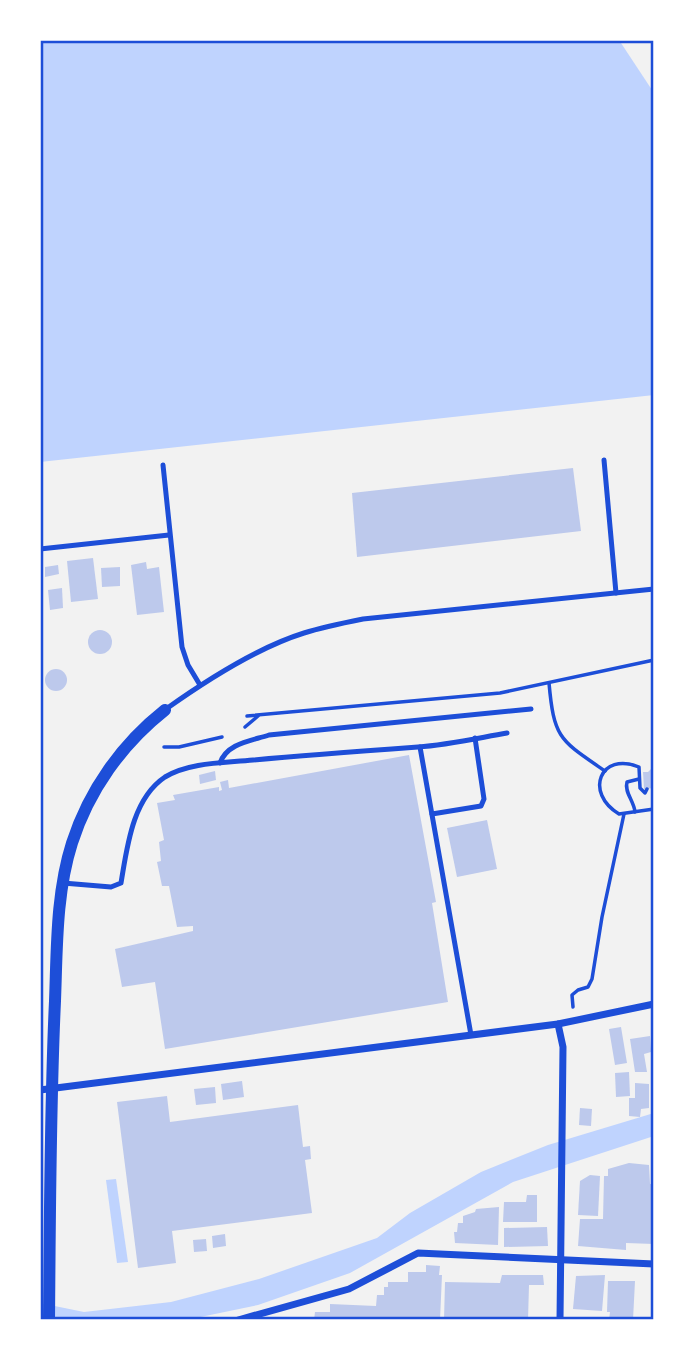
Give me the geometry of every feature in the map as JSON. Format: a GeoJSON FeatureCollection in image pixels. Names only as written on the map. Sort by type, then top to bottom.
{"type":"FeatureCollection","features":[{"type":"Feature","properties":{"kind":"street"},"geometry":{"type":"LineString","coordinates":[[49,1320],[46,1089],[63,883],[71,844],[94,794],[122,751],[165,710]]}},
{"type":"Feature","properties":{"kind":"street"},"geometry":{"type":"LineString","coordinates":[[46,1089],[558,1024],[654,1004]]}},
{"type":"Feature","properties":{"kind":"street"},"geometry":{"type":"LineString","coordinates":[[558,1024],[563,1047],[560,1320]]}},
{"type":"Feature","properties":{"kind":"street"},"geometry":{"type":"LineString","coordinates":[[238,1320],[349,1289],[418,1253],[654,1264]]}},
{"type":"Feature","properties":{"kind":"lane"},"geometry":{"type":"LineString","coordinates":[[604,460],[616,593]]}},
{"type":"Feature","properties":{"kind":"lane"},"geometry":{"type":"LineString","coordinates":[[163,465],[182,648],[200,685]]}},
{"type":"Feature","properties":{"kind":"lane"},"geometry":{"type":"LineString","coordinates":[[40,549],[169,535]]}},
{"type":"Feature","properties":{"kind":"lane"},"geometry":{"type":"LineString","coordinates":[[165,710],[200,685],[274,646],[328,626],[654,589]]}},
{"type":"Feature","properties":{"kind":"lane"},"geometry":{"type":"LineString","coordinates":[[220,763],[223,754],[234,746],[269,735],[531,709]]}},
{"type":"Feature","properties":{"kind":"lane"},"geometry":{"type":"LineString","coordinates":[[63,883],[111,887],[121,883],[134,824],[151,792],[163,778],[182,769],[355,750],[420,747],[507,733]]}},
{"type":"Feature","properties":{"kind":"lane"},"geometry":{"type":"LineString","coordinates":[[432,814],[481,806],[484,799],[475,738]]}},
{"type":"Feature","properties":{"kind":"lane"},"geometry":{"type":"LineString","coordinates":[[420,747],[471,1035]]}},
{"type":"Feature","properties":{"kind":"path"},"geometry":{"type":"LineString","coordinates":[[247,716],[500,693],[654,660]]}},
{"type":"Feature","properties":{"kind":"path"},"geometry":{"type":"LineString","coordinates":[[549,683],[555,724],[560,737],[605,771]]}},
{"type":"Feature","properties":{"kind":"path"},"geometry":{"type":"LineString","coordinates":[[244,728],[260,715]]}},
{"type":"Feature","properties":{"kind":"path"},"geometry":{"type":"LineString","coordinates":[[164,747],[179,747],[231,733]]}},
{"type":"Feature","properties":{"kind":"path"},"geometry":{"type":"LineString","coordinates":[[647,789],[647,792],[643,792],[639,767],[623,762],[612,765],[600,779],[600,793],[611,809],[624,814],[654,809]]}},
{"type":"Feature","properties":{"kind":"path"},"geometry":{"type":"LineString","coordinates":[[635,812],[635,804],[626,791],[626,786],[627,782],[639,779]]}},
{"type":"Feature","properties":{"kind":"path"},"geometry":{"type":"LineString","coordinates":[[575,1021],[572,995],[587,987],[592,979],[624,814]]}},
{"type":"Feature","properties":{"kind":"water"},"geometry":{"type":"Polygon","coordinates":[[[40,40],[619,40],[654,93],[654,395],[40,462],[40,40]]]}},
{"type":"Feature","properties":{"kind":"water"},"geometry":{"type":"Polygon","coordinates":[[[654,1113],[654,1136],[513,1182],[350,1273],[258,1305],[186,1320],[40,1320],[40,1303],[84,1312],[171,1302],[259,1279],[377,1238],[410,1213],[481,1172],[548,1145],[654,1113]]]}},
{"type":"Feature","properties":{"kind":"water"},"geometry":{"type":"Polygon","coordinates":[[[116,1179],[128,1262],[117,1263],[106,1180],[116,1179]]]}},
{"type":"Feature","properties":{"kind":"building"},"geometry":{"type":"Polygon","coordinates":[[[573,468],[581,531],[357,557],[352,493],[573,468]]]}},
{"type":"Feature","properties":{"kind":"building"},"geometry":{"type":"Polygon","coordinates":[[[93,558],[98,599],[71,602],[67,561],[93,558]]]}},
{"type":"Feature","properties":{"kind":"building"},"geometry":{"type":"Polygon","coordinates":[[[146,562],[147,569],[159,567],[164,612],[137,615],[131,565],[146,562]]]}},
{"type":"Feature","properties":{"kind":"building"},"geometry":{"type":"Polygon","coordinates":[[[58,565],[59,574],[45,577],[45,567],[58,565]]]}},
{"type":"Feature","properties":{"kind":"building"},"geometry":{"type":"Polygon","coordinates":[[[120,567],[120,586],[102,587],[101,568],[120,567]]]}},
{"type":"Feature","properties":{"kind":"building"},"geometry":{"type":"Polygon","coordinates":[[[62,588],[63,608],[50,610],[48,590],[62,588]]]}},
{"type":"Feature","properties":{"kind":"building"},"geometry":{"type":"Polygon","coordinates":[[[100,630],[111,637],[112,642],[105,653],[100,654],[89,647],[88,642],[95,631],[100,630]]]}},
{"type":"Feature","properties":{"kind":"building"},"geometry":{"type":"Polygon","coordinates":[[[56,669],[64,672],[67,680],[64,688],[56,691],[48,688],[45,680],[48,672],[56,669]]]}},
{"type":"Feature","properties":{"kind":"building"},"geometry":{"type":"Polygon","coordinates":[[[409,755],[436,902],[432,903],[448,1002],[165,1049],[155,982],[122,987],[115,949],[193,931],[193,926],[177,927],[169,886],[162,886],[157,862],[161,861],[159,842],[164,840],[157,803],[175,800],[173,795],[219,787],[219,791],[222,790],[220,782],[228,780],[229,788],[409,755]]]}},
{"type":"Feature","properties":{"kind":"building"},"geometry":{"type":"Polygon","coordinates":[[[652,768],[654,788],[644,789],[643,772],[652,768]]]}},
{"type":"Feature","properties":{"kind":"building"},"geometry":{"type":"Polygon","coordinates":[[[215,771],[216,780],[200,784],[199,775],[215,771]]]}},
{"type":"Feature","properties":{"kind":"building"},"geometry":{"type":"Polygon","coordinates":[[[487,820],[497,869],[457,877],[447,828],[487,820]]]}},
{"type":"Feature","properties":{"kind":"building"},"geometry":{"type":"Polygon","coordinates":[[[621,1027],[627,1063],[615,1065],[609,1029],[621,1027]]]}},
{"type":"Feature","properties":{"kind":"building"},"geometry":{"type":"Polygon","coordinates":[[[650,1036],[651,1052],[644,1054],[647,1072],[635,1072],[630,1039],[650,1036]]]}},
{"type":"Feature","properties":{"kind":"building"},"geometry":{"type":"Polygon","coordinates":[[[629,1072],[630,1096],[616,1097],[615,1073],[629,1072]]]}},
{"type":"Feature","properties":{"kind":"building"},"geometry":{"type":"Polygon","coordinates":[[[242,1081],[244,1097],[223,1100],[221,1084],[242,1081]]]}},
{"type":"Feature","properties":{"kind":"building"},"geometry":{"type":"Polygon","coordinates":[[[635,1083],[649,1084],[649,1108],[641,1109],[640,1117],[629,1116],[629,1098],[635,1098],[635,1083]]]}},
{"type":"Feature","properties":{"kind":"building"},"geometry":{"type":"Polygon","coordinates":[[[215,1087],[216,1103],[196,1105],[194,1089],[215,1087]]]}},
{"type":"Feature","properties":{"kind":"building"},"geometry":{"type":"Polygon","coordinates":[[[167,1096],[170,1122],[298,1105],[303,1147],[310,1146],[311,1159],[305,1160],[312,1213],[172,1231],[176,1263],[138,1268],[117,1102],[167,1096]]]}},
{"type":"Feature","properties":{"kind":"building"},"geometry":{"type":"Polygon","coordinates":[[[580,1108],[592,1109],[591,1126],[579,1125],[580,1108]]]}},
{"type":"Feature","properties":{"kind":"building"},"geometry":{"type":"Polygon","coordinates":[[[629,1163],[649,1165],[650,1184],[654,1184],[654,1244],[626,1243],[626,1250],[578,1246],[580,1219],[603,1219],[604,1176],[608,1176],[608,1169],[629,1163]]]}},
{"type":"Feature","properties":{"kind":"building"},"geometry":{"type":"Polygon","coordinates":[[[590,1175],[600,1176],[598,1216],[578,1215],[580,1181],[590,1175]]]}},
{"type":"Feature","properties":{"kind":"building"},"geometry":{"type":"Polygon","coordinates":[[[527,1195],[537,1195],[537,1222],[503,1222],[504,1202],[526,1202],[527,1195]]]}},
{"type":"Feature","properties":{"kind":"building"},"geometry":{"type":"Polygon","coordinates":[[[499,1207],[498,1245],[455,1243],[454,1232],[457,1232],[458,1223],[463,1223],[463,1216],[475,1212],[476,1209],[499,1207]]]}},
{"type":"Feature","properties":{"kind":"building"},"geometry":{"type":"Polygon","coordinates":[[[547,1227],[548,1246],[504,1247],[504,1228],[547,1227]]]}},
{"type":"Feature","properties":{"kind":"building"},"geometry":{"type":"Polygon","coordinates":[[[225,1234],[226,1246],[213,1248],[212,1236],[225,1234]]]}},
{"type":"Feature","properties":{"kind":"building"},"geometry":{"type":"Polygon","coordinates":[[[206,1239],[207,1251],[194,1252],[193,1240],[206,1239]]]}},
{"type":"Feature","properties":{"kind":"building"},"geometry":{"type":"Polygon","coordinates":[[[426,1265],[440,1266],[440,1320],[314,1320],[315,1312],[330,1312],[330,1304],[376,1306],[377,1295],[384,1295],[384,1287],[388,1287],[388,1282],[408,1282],[408,1272],[426,1272],[426,1265]]]}},
{"type":"Feature","properties":{"kind":"building"},"geometry":{"type":"Polygon","coordinates":[[[502,1275],[543,1275],[544,1285],[529,1285],[528,1320],[444,1320],[445,1282],[500,1283],[502,1275]]]}},
{"type":"Feature","properties":{"kind":"building"},"geometry":{"type":"Polygon","coordinates":[[[605,1275],[602,1311],[573,1309],[576,1276],[605,1275]]]}},
{"type":"Feature","properties":{"kind":"building"},"geometry":{"type":"Polygon","coordinates":[[[608,1281],[635,1281],[633,1320],[609,1320],[608,1281]]]}}]}
